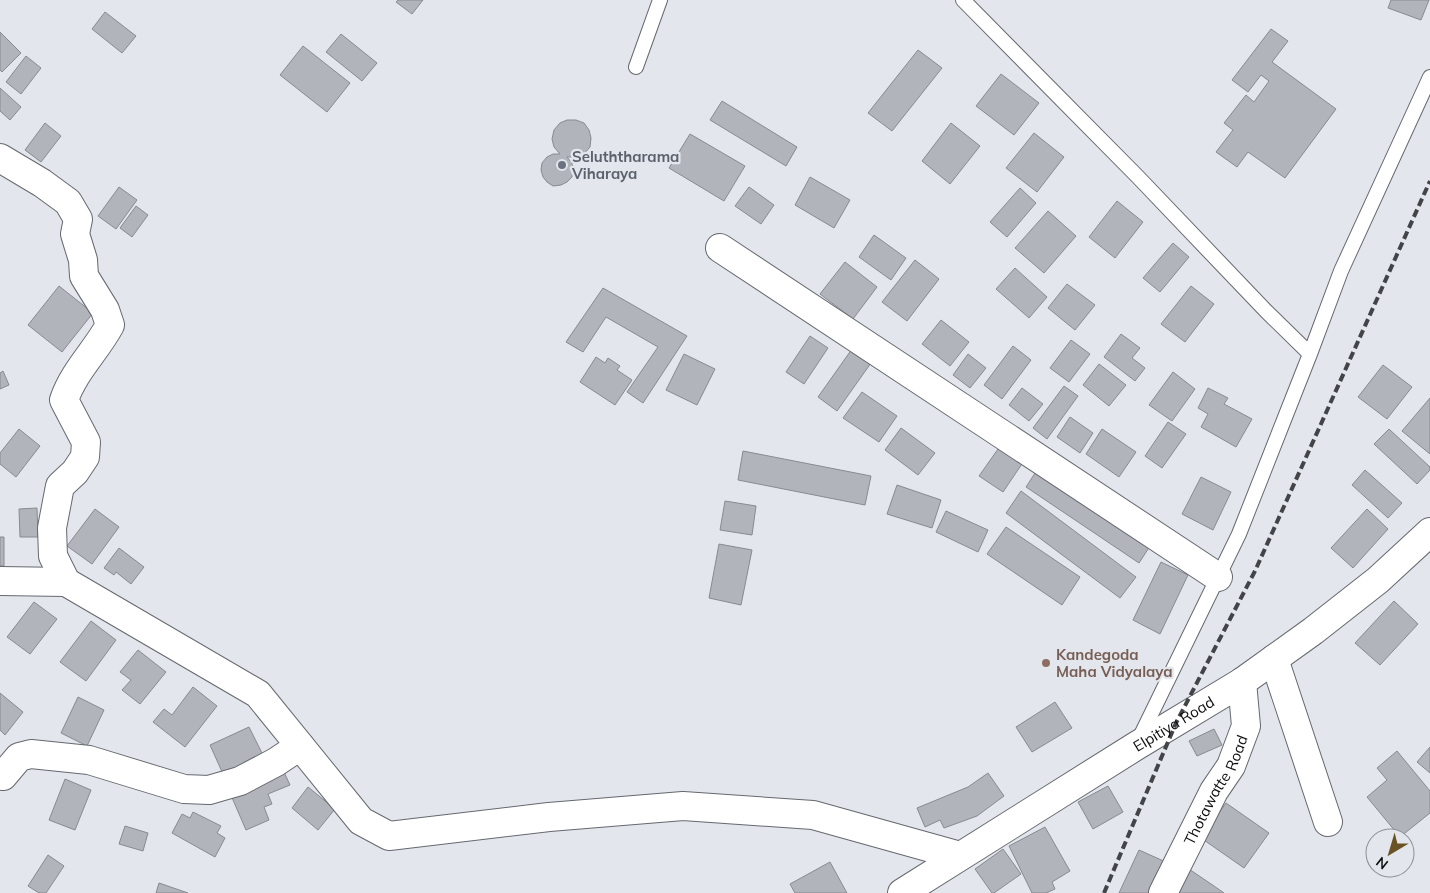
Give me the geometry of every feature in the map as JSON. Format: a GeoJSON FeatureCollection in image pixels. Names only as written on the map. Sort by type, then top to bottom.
{"type":"FeatureCollection","features":[{"type":"Feature","properties":{"kind":"street"},"geometry":{"type":"LineString","coordinates":[[0,158],[42,183],[68,202],[78,219],[75,234],[84,260],[84,276],[105,310],[110,325],[103,338],[77,372],[64,400],[86,442],[85,457],[60,486],[52,528],[53,556],[66,582]]}},
{"type":"Feature","properties":{"kind":"street"},"geometry":{"type":"LineString","coordinates":[[720,248],[1218,577]]}},
{"type":"Feature","properties":{"kind":"street","name":"Elpitiya Road"},"geometry":{"type":"LineString","coordinates":[[902,893],[1136,746],[1242,682],[1313,631],[1378,580],[1430,532]]}},
{"type":"Feature","properties":{"kind":"street"},"geometry":{"type":"LineString","coordinates":[[0,581],[66,582],[258,694],[361,821],[389,836],[549,817],[683,806],[813,815],[960,856]]}},
{"type":"Feature","properties":{"kind":"street"},"geometry":{"type":"LineString","coordinates":[[1274,659],[1328,822]]}},
{"type":"Feature","properties":{"kind":"street","name":"Thotawatte Road"},"geometry":{"type":"LineString","coordinates":[[1163,893],[1214,791],[1231,766],[1246,726],[1242,682]]}},
{"type":"Feature","properties":{"kind":"street"},"geometry":{"type":"LineString","coordinates":[[3,776],[20,757],[31,754],[89,760],[184,789],[209,790],[240,781],[276,762],[300,746]]}},
{"type":"Feature","properties":{"kind":"lane"},"geometry":{"type":"LineString","coordinates":[[636,67],[660,0]]}},
{"type":"Feature","properties":{"kind":"lane"},"geometry":{"type":"LineString","coordinates":[[963,0],[1138,176],[1266,311],[1310,354]]}},
{"type":"Feature","properties":{"kind":"lane"},"geometry":{"type":"LineString","coordinates":[[1136,746],[1239,534],[1341,271],[1430,77]]}},
{"type":"Feature","properties":{"kind":"building"},"geometry":{"type":"Polygon","coordinates":[[[398,0],[423,0],[412,14],[396,2],[398,0]]]}},
{"type":"Feature","properties":{"kind":"building"},"geometry":{"type":"Polygon","coordinates":[[[1391,0],[1429,0],[1421,20],[1388,8],[1391,0]]]}},
{"type":"Feature","properties":{"kind":"building"},"geometry":{"type":"Polygon","coordinates":[[[105,12],[136,36],[122,53],[92,29],[105,12]]]}},
{"type":"Feature","properties":{"kind":"building"},"geometry":{"type":"Polygon","coordinates":[[[1271,29],[1288,41],[1272,62],[1336,109],[1285,178],[1248,152],[1237,167],[1216,152],[1233,130],[1224,123],[1246,95],[1254,102],[1269,81],[1261,75],[1248,92],[1232,80],[1271,29]]]}},
{"type":"Feature","properties":{"kind":"building"},"geometry":{"type":"Polygon","coordinates":[[[0,32],[21,53],[2,72],[0,70],[0,32]]]}},
{"type":"Feature","properties":{"kind":"building"},"geometry":{"type":"Polygon","coordinates":[[[341,34],[377,63],[362,81],[326,52],[341,34]]]}},
{"type":"Feature","properties":{"kind":"building"},"geometry":{"type":"Polygon","coordinates":[[[303,46],[350,83],[327,112],[280,75],[303,46]]]}},
{"type":"Feature","properties":{"kind":"building"},"geometry":{"type":"Polygon","coordinates":[[[918,50],[942,68],[892,131],[868,113],[918,50]]]}},
{"type":"Feature","properties":{"kind":"building"},"geometry":{"type":"Polygon","coordinates":[[[26,56],[41,68],[21,94],[6,82],[26,56]]]}},
{"type":"Feature","properties":{"kind":"building"},"geometry":{"type":"Polygon","coordinates":[[[1001,74],[1039,103],[1014,135],[976,106],[1001,74]]]}},
{"type":"Feature","properties":{"kind":"building"},"geometry":{"type":"Polygon","coordinates":[[[0,88],[21,107],[10,120],[0,111],[0,88]]]}},
{"type":"Feature","properties":{"kind":"building"},"geometry":{"type":"Polygon","coordinates":[[[722,101],[797,147],[786,166],[710,120],[722,101]]]}},
{"type":"Feature","properties":{"kind":"building"},"geometry":{"type":"Polygon","coordinates":[[[567,120],[576,120],[584,123],[589,130],[591,138],[590,147],[584,154],[576,157],[567,157],[572,163],[572,177],[561,185],[553,186],[543,177],[542,163],[553,154],[560,154],[554,147],[552,139],[554,130],[560,123],[567,120]]]}},
{"type":"Feature","properties":{"kind":"building"},"geometry":{"type":"Polygon","coordinates":[[[45,123],[61,136],[41,162],[25,150],[45,123]]]}},
{"type":"Feature","properties":{"kind":"building"},"geometry":{"type":"Polygon","coordinates":[[[951,123],[980,146],[950,184],[922,161],[951,123]]]}},
{"type":"Feature","properties":{"kind":"building"},"geometry":{"type":"Polygon","coordinates":[[[1034,133],[1064,157],[1037,192],[1006,168],[1034,133]]]}},
{"type":"Feature","properties":{"kind":"building"},"geometry":{"type":"Polygon","coordinates":[[[690,134],[745,166],[724,201],[669,168],[690,134]]]}},
{"type":"Feature","properties":{"kind":"building"},"geometry":{"type":"Polygon","coordinates":[[[810,177],[850,200],[834,228],[795,205],[810,177]]]}},
{"type":"Feature","properties":{"kind":"building"},"geometry":{"type":"Polygon","coordinates":[[[119,187],[137,200],[116,229],[98,216],[119,187]]]}},
{"type":"Feature","properties":{"kind":"building"},"geometry":{"type":"Polygon","coordinates":[[[749,187],[774,205],[761,224],[735,206],[749,187]]]}},
{"type":"Feature","properties":{"kind":"building"},"geometry":{"type":"Polygon","coordinates":[[[1020,188],[1036,203],[1007,237],[990,222],[1020,188]]]}},
{"type":"Feature","properties":{"kind":"building"},"geometry":{"type":"Polygon","coordinates":[[[1117,201],[1143,222],[1115,258],[1089,237],[1117,201]]]}},
{"type":"Feature","properties":{"kind":"building"},"geometry":{"type":"Polygon","coordinates":[[[136,206],[148,215],[132,237],[120,228],[136,206]]]}},
{"type":"Feature","properties":{"kind":"building"},"geometry":{"type":"Polygon","coordinates":[[[1048,211],[1076,236],[1044,273],[1015,248],[1048,211]]]}},
{"type":"Feature","properties":{"kind":"building"},"geometry":{"type":"Polygon","coordinates":[[[874,235],[906,258],[891,280],[859,257],[874,235]]]}},
{"type":"Feature","properties":{"kind":"building"},"geometry":{"type":"Polygon","coordinates":[[[1173,243],[1189,257],[1160,292],[1143,278],[1173,243]]]}},
{"type":"Feature","properties":{"kind":"building"},"geometry":{"type":"Polygon","coordinates":[[[915,260],[939,279],[907,321],[882,302],[915,260]]]}},
{"type":"Feature","properties":{"kind":"building"},"geometry":{"type":"Polygon","coordinates":[[[845,262],[877,287],[853,319],[820,294],[845,262]]]}},
{"type":"Feature","properties":{"kind":"building"},"geometry":{"type":"Polygon","coordinates":[[[1015,268],[1047,297],[1029,318],[996,289],[1015,268]]]}},
{"type":"Feature","properties":{"kind":"building"},"geometry":{"type":"Polygon","coordinates":[[[1067,284],[1095,305],[1075,330],[1048,308],[1067,284]]]}},
{"type":"Feature","properties":{"kind":"building"},"geometry":{"type":"Polygon","coordinates":[[[59,286],[93,313],[62,352],[28,325],[59,286]]]}},
{"type":"Feature","properties":{"kind":"building"},"geometry":{"type":"Polygon","coordinates":[[[1191,286],[1214,304],[1185,342],[1161,324],[1191,286]]]}},
{"type":"Feature","properties":{"kind":"building"},"geometry":{"type":"Polygon","coordinates":[[[603,288],[687,336],[643,403],[627,392],[658,347],[606,317],[583,352],[566,342],[603,288]]]}},
{"type":"Feature","properties":{"kind":"building"},"geometry":{"type":"Polygon","coordinates":[[[941,320],[969,342],[950,366],[922,344],[941,320]]]}},
{"type":"Feature","properties":{"kind":"building"},"geometry":{"type":"Polygon","coordinates":[[[1121,334],[1140,348],[1132,358],[1145,368],[1135,381],[1104,357],[1121,334]]]}},
{"type":"Feature","properties":{"kind":"building"},"geometry":{"type":"Polygon","coordinates":[[[810,336],[828,348],[804,384],[786,372],[810,336]]]}},
{"type":"Feature","properties":{"kind":"building"},"geometry":{"type":"Polygon","coordinates":[[[1071,340],[1090,354],[1069,382],[1050,368],[1071,340]]]}},
{"type":"Feature","properties":{"kind":"building"},"geometry":{"type":"Polygon","coordinates":[[[1013,346],[1031,360],[1002,399],[984,385],[1013,346]]]}},
{"type":"Feature","properties":{"kind":"building"},"geometry":{"type":"Polygon","coordinates":[[[852,349],[871,363],[837,411],[818,397],[852,349]]]}},
{"type":"Feature","properties":{"kind":"building"},"geometry":{"type":"Polygon","coordinates":[[[684,354],[715,369],[697,405],[666,390],[684,354]]]}},
{"type":"Feature","properties":{"kind":"building"},"geometry":{"type":"Polygon","coordinates":[[[968,354],[986,368],[970,388],[953,375],[968,354]]]}},
{"type":"Feature","properties":{"kind":"building"},"geometry":{"type":"Polygon","coordinates":[[[596,357],[605,363],[608,358],[620,366],[617,370],[632,380],[615,405],[580,382],[596,357]]]}},
{"type":"Feature","properties":{"kind":"building"},"geometry":{"type":"Polygon","coordinates":[[[1099,364],[1126,385],[1109,406],[1083,385],[1099,364]]]}},
{"type":"Feature","properties":{"kind":"building"},"geometry":{"type":"Polygon","coordinates":[[[1383,365],[1412,387],[1387,419],[1358,397],[1383,365]]]}},
{"type":"Feature","properties":{"kind":"building"},"geometry":{"type":"Polygon","coordinates":[[[3,371],[9,385],[0,389],[0,373],[3,371]]]}},
{"type":"Feature","properties":{"kind":"building"},"geometry":{"type":"Polygon","coordinates":[[[1173,372],[1195,389],[1172,421],[1149,405],[1173,372]]]}},
{"type":"Feature","properties":{"kind":"building"},"geometry":{"type":"Polygon","coordinates":[[[1064,386],[1078,396],[1047,439],[1033,428],[1064,386]]]}},
{"type":"Feature","properties":{"kind":"building"},"geometry":{"type":"Polygon","coordinates":[[[1022,388],[1043,404],[1029,421],[1009,405],[1022,388]]]}},
{"type":"Feature","properties":{"kind":"building"},"geometry":{"type":"Polygon","coordinates":[[[1208,388],[1228,398],[1224,404],[1252,419],[1236,447],[1201,427],[1208,414],[1198,408],[1208,388]]]}},
{"type":"Feature","properties":{"kind":"building"},"geometry":{"type":"Polygon","coordinates":[[[862,392],[897,416],[879,442],[843,418],[862,392]]]}},
{"type":"Feature","properties":{"kind":"building"},"geometry":{"type":"Polygon","coordinates":[[[1430,398],[1430,454],[1402,431],[1430,398]]]}},
{"type":"Feature","properties":{"kind":"building"},"geometry":{"type":"Polygon","coordinates":[[[1070,417],[1093,433],[1080,453],[1057,437],[1070,417]]]}},
{"type":"Feature","properties":{"kind":"building"},"geometry":{"type":"Polygon","coordinates":[[[1168,422],[1186,434],[1162,468],[1145,456],[1168,422]]]}},
{"type":"Feature","properties":{"kind":"building"},"geometry":{"type":"Polygon","coordinates":[[[901,428],[935,453],[918,475],[885,450],[901,428]]]}},
{"type":"Feature","properties":{"kind":"building"},"geometry":{"type":"Polygon","coordinates":[[[19,429],[40,446],[16,477],[0,464],[0,453],[19,429]]]}},
{"type":"Feature","properties":{"kind":"building"},"geometry":{"type":"Polygon","coordinates":[[[1102,429],[1136,452],[1119,477],[1086,454],[1102,429]]]}},
{"type":"Feature","properties":{"kind":"building"},"geometry":{"type":"Polygon","coordinates":[[[1389,429],[1430,467],[1430,470],[1417,484],[1374,444],[1389,429]]]}},
{"type":"Feature","properties":{"kind":"building"},"geometry":{"type":"Polygon","coordinates":[[[1003,442],[1026,458],[1003,492],[979,476],[1003,442]]]}},
{"type":"Feature","properties":{"kind":"building"},"geometry":{"type":"Polygon","coordinates":[[[743,451],[871,476],[865,505],[738,480],[743,451]]]}},
{"type":"Feature","properties":{"kind":"building"},"geometry":{"type":"Polygon","coordinates":[[[1039,467],[1152,543],[1139,563],[1026,487],[1039,467]]]}},
{"type":"Feature","properties":{"kind":"building"},"geometry":{"type":"Polygon","coordinates":[[[1365,470],[1402,503],[1388,518],[1352,485],[1365,470]]]}},
{"type":"Feature","properties":{"kind":"building"},"geometry":{"type":"Polygon","coordinates":[[[1201,477],[1231,492],[1213,530],[1182,514],[1201,477]]]}},
{"type":"Feature","properties":{"kind":"building"},"geometry":{"type":"Polygon","coordinates":[[[897,485],[941,500],[932,528],[887,514],[897,485]]]}},
{"type":"Feature","properties":{"kind":"building"},"geometry":{"type":"Polygon","coordinates":[[[1021,491],[1136,577],[1120,598],[1006,513],[1021,491]]]}},
{"type":"Feature","properties":{"kind":"building"},"geometry":{"type":"Polygon","coordinates":[[[725,501],[756,506],[752,535],[720,530],[725,501]]]}},
{"type":"Feature","properties":{"kind":"building"},"geometry":{"type":"Polygon","coordinates":[[[37,508],[38,537],[20,537],[19,509],[37,508]]]}},
{"type":"Feature","properties":{"kind":"building"},"geometry":{"type":"Polygon","coordinates":[[[95,509],[119,527],[92,564],[67,546],[95,509]]]}},
{"type":"Feature","properties":{"kind":"building"},"geometry":{"type":"Polygon","coordinates":[[[1367,509],[1388,529],[1353,568],[1331,548],[1367,509]]]}},
{"type":"Feature","properties":{"kind":"building"},"geometry":{"type":"Polygon","coordinates":[[[946,511],[988,530],[978,552],[936,532],[946,511]]]}},
{"type":"Feature","properties":{"kind":"building"},"geometry":{"type":"Polygon","coordinates":[[[1006,527],[1080,577],[1062,605],[987,554],[1006,527]]]}},
{"type":"Feature","properties":{"kind":"building"},"geometry":{"type":"Polygon","coordinates":[[[0,537],[4,537],[4,566],[0,566],[0,537]]]}},
{"type":"Feature","properties":{"kind":"building"},"geometry":{"type":"Polygon","coordinates":[[[719,544],[752,550],[741,605],[709,598],[719,544]]]}},
{"type":"Feature","properties":{"kind":"building"},"geometry":{"type":"Polygon","coordinates":[[[119,548],[144,567],[131,584],[116,572],[114,575],[104,568],[119,548]]]}},
{"type":"Feature","properties":{"kind":"building"},"geometry":{"type":"Polygon","coordinates":[[[1161,562],[1188,575],[1160,634],[1133,620],[1161,562]]]}},
{"type":"Feature","properties":{"kind":"building"},"geometry":{"type":"Polygon","coordinates":[[[1394,601],[1418,624],[1380,665],[1355,643],[1394,601]]]}},
{"type":"Feature","properties":{"kind":"building"},"geometry":{"type":"Polygon","coordinates":[[[34,602],[57,619],[30,654],[7,637],[34,602]]]}},
{"type":"Feature","properties":{"kind":"building"},"geometry":{"type":"Polygon","coordinates":[[[91,621],[116,640],[86,681],[60,662],[91,621]]]}},
{"type":"Feature","properties":{"kind":"building"},"geometry":{"type":"Polygon","coordinates":[[[138,650],[166,672],[140,704],[122,690],[131,680],[120,672],[138,650]]]}},
{"type":"Feature","properties":{"kind":"building"},"geometry":{"type":"Polygon","coordinates":[[[193,687],[217,706],[185,747],[153,722],[164,709],[172,715],[193,687]]]}},
{"type":"Feature","properties":{"kind":"building"},"geometry":{"type":"Polygon","coordinates":[[[0,693],[23,712],[5,735],[0,730],[0,693]]]}},
{"type":"Feature","properties":{"kind":"building"},"geometry":{"type":"Polygon","coordinates":[[[78,697],[104,710],[87,746],[61,733],[78,697]]]}},
{"type":"Feature","properties":{"kind":"building"},"geometry":{"type":"Polygon","coordinates":[[[1055,702],[1072,728],[1032,752],[1016,727],[1055,702]]]}},
{"type":"Feature","properties":{"kind":"building"},"geometry":{"type":"Polygon","coordinates":[[[249,727],[263,755],[223,774],[210,745],[249,727]]]}},
{"type":"Feature","properties":{"kind":"building"},"geometry":{"type":"Polygon","coordinates":[[[1214,729],[1222,745],[1197,756],[1189,741],[1214,729]]]}},
{"type":"Feature","properties":{"kind":"building"},"geometry":{"type":"Polygon","coordinates":[[[1430,747],[1430,773],[1417,762],[1430,747]]]}},
{"type":"Feature","properties":{"kind":"building"},"geometry":{"type":"Polygon","coordinates":[[[1397,751],[1430,791],[1430,813],[1411,828],[1393,828],[1367,797],[1387,780],[1377,768],[1397,751]]]}},
{"type":"Feature","properties":{"kind":"building"},"geometry":{"type":"Polygon","coordinates":[[[284,772],[290,785],[268,794],[272,804],[264,807],[269,820],[246,830],[230,793],[284,772]]]}},
{"type":"Feature","properties":{"kind":"building"},"geometry":{"type":"Polygon","coordinates":[[[988,773],[1004,796],[977,816],[944,828],[940,820],[925,827],[917,808],[968,787],[988,773]]]}},
{"type":"Feature","properties":{"kind":"building"},"geometry":{"type":"Polygon","coordinates":[[[65,779],[91,790],[75,830],[49,820],[65,779]]]}},
{"type":"Feature","properties":{"kind":"building"},"geometry":{"type":"Polygon","coordinates":[[[1108,786],[1123,812],[1093,829],[1078,802],[1108,786]]]}},
{"type":"Feature","properties":{"kind":"building"},"geometry":{"type":"Polygon","coordinates":[[[308,787],[335,809],[318,830],[292,808],[308,787]]]}},
{"type":"Feature","properties":{"kind":"building"},"geometry":{"type":"Polygon","coordinates":[[[1226,803],[1269,833],[1244,868],[1201,838],[1226,803]]]}},
{"type":"Feature","properties":{"kind":"building"},"geometry":{"type":"Polygon","coordinates":[[[193,812],[221,826],[217,833],[225,838],[215,857],[172,833],[182,814],[190,818],[193,812]]]}},
{"type":"Feature","properties":{"kind":"building"},"geometry":{"type":"Polygon","coordinates":[[[125,826],[148,833],[143,851],[119,844],[125,826]]]}},
{"type":"Feature","properties":{"kind":"building"},"geometry":{"type":"Polygon","coordinates":[[[1045,827],[1070,871],[1052,882],[1055,889],[1046,893],[1032,893],[1009,846],[1045,827]]]}},
{"type":"Feature","properties":{"kind":"building"},"geometry":{"type":"Polygon","coordinates":[[[1003,849],[1021,874],[992,893],[975,869],[1003,849]]]}},
{"type":"Feature","properties":{"kind":"building"},"geometry":{"type":"Polygon","coordinates":[[[1139,850],[1168,863],[1153,893],[1119,893],[1139,850]]]}},
{"type":"Feature","properties":{"kind":"building"},"geometry":{"type":"Polygon","coordinates":[[[48,855],[64,866],[46,893],[39,893],[28,886],[48,855]]]}},
{"type":"Feature","properties":{"kind":"building"},"geometry":{"type":"Polygon","coordinates":[[[830,862],[847,893],[795,893],[790,884],[830,862]]]}},
{"type":"Feature","properties":{"kind":"building"},"geometry":{"type":"Polygon","coordinates":[[[1186,867],[1214,886],[1224,893],[1169,893],[1186,867]]]}},
{"type":"Feature","properties":{"kind":"building"},"geometry":{"type":"Polygon","coordinates":[[[159,883],[188,893],[156,893],[159,883]]]}},
{"type":"Feature","properties":{"kind":"railway"},"geometry":{"type":"LineString","coordinates":[[1104,893],[1176,723],[1255,571],[1430,181]]}},
{"type":"Feature","properties":{"kind":"place","name":"Seluththarama Viharaya"},"geometry":{"type":"Point","coordinates":[562,165]}},
{"type":"Feature","properties":{"kind":"place","name":"Kandegoda Maha Vidyalaya"},"geometry":{"type":"Point","coordinates":[1046,663]}}]}
